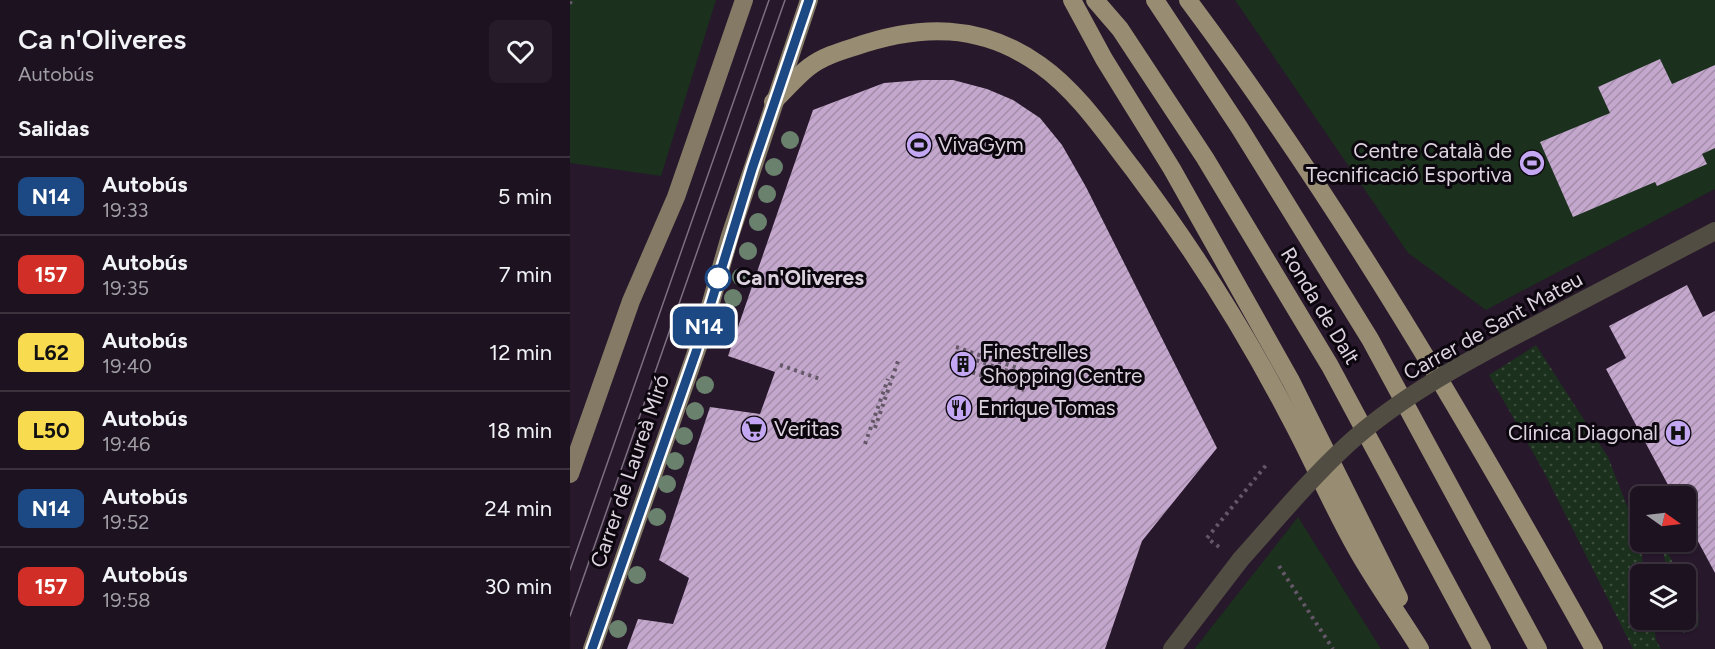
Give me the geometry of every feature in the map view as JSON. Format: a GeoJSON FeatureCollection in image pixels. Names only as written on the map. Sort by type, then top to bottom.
{"type":"FeatureCollection","features":[{"type":"Feature","properties":{"kind":"highway"},"geometry":{"type":"LineString","coordinates":[[1072,0],[1104,59],[1172,169],[1291,381],[1425,649]]}},
{"type":"Feature","properties":{"kind":"highway","name":"Ronda de Dalt"},"geometry":{"type":"LineString","coordinates":[[1095,0],[1120,29],[1205,158],[1330,366],[1482,649]]}},
{"type":"Feature","properties":{"kind":"highway","name":"Ronda de Dalt"},"geometry":{"type":"LineString","coordinates":[[1155,0],[1239,127],[1370,339],[1538,649]]}},
{"type":"Feature","properties":{"kind":"highway"},"geometry":{"type":"LineString","coordinates":[[1188,0],[1260,96],[1350,233],[1508,494],[1594,649]]}},
{"type":"Feature","properties":{"kind":"highway"},"geometry":{"type":"LineString","coordinates":[[773,102],[809,67],[829,55],[873,40],[913,31],[963,32],[1015,51],[1040,65],[1088,111],[1143,183],[1219,294],[1288,414],[1356,548],[1420,649]]}},
{"type":"Feature","properties":{"kind":"main road"},"geometry":{"type":"LineString","coordinates":[[570,474],[627,313],[676,197],[744,0]]}},
{"type":"Feature","properties":{"kind":"main road","name":"Carrer de Laureà Miró"},"geometry":{"type":"LineString","coordinates":[[592,649],[700,341],[773,102],[809,0]]}},
{"type":"Feature","properties":{"kind":"street","name":"Carrer de Sant Mateu"},"geometry":{"type":"LineString","coordinates":[[1172,649],[1241,559],[1324,468],[1357,437],[1464,363],[1715,231]]}},
{"type":"Feature","properties":{"kind":"path"},"geometry":{"type":"LineString","coordinates":[[956,347],[1029,372]]}},
{"type":"Feature","properties":{"kind":"path"},"geometry":{"type":"LineString","coordinates":[[955,353],[1028,378]]}},
{"type":"Feature","properties":{"kind":"path"},"geometry":{"type":"LineString","coordinates":[[875,428],[898,361]]}},
{"type":"Feature","properties":{"kind":"path"},"geometry":{"type":"LineString","coordinates":[[780,365],[820,379]]}},
{"type":"Feature","properties":{"kind":"path"},"geometry":{"type":"LineString","coordinates":[[951,365],[1024,390]]}},
{"type":"Feature","properties":{"kind":"path"},"geometry":{"type":"LineString","coordinates":[[865,444],[888,379]]}},
{"type":"Feature","properties":{"kind":"path"},"geometry":{"type":"LineString","coordinates":[[1219,547],[1207,538],[1268,464]]}},
{"type":"Feature","properties":{"kind":"path"},"geometry":{"type":"LineString","coordinates":[[1278,566],[1333,649]]}},
{"type":"Feature","properties":{"kind":"green space"},"geometry":{"type":"Polygon","coordinates":[[[570,0],[716,0],[661,176],[570,163],[570,0]]]}},
{"type":"Feature","properties":{"kind":"green space","name":"Centre Català de Tecnificació Esportiva"},"geometry":{"type":"Polygon","coordinates":[[[1235,0],[1715,0],[1715,189],[1486,310],[1408,253],[1235,0]]]}},
{"type":"Feature","properties":{"kind":"green space"},"geometry":{"type":"Polygon","coordinates":[[[1536,345],[1608,457],[1630,513],[1630,552],[1641,552],[1643,564],[1630,564],[1630,630],[1654,630],[1656,640],[1661,649],[1633,649],[1544,472],[1489,375],[1536,345]]]}},
{"type":"Feature","properties":{"kind":"green space"},"geometry":{"type":"Polygon","coordinates":[[[1298,517],[1381,649],[1195,649],[1196,647],[1298,517]]]}},
{"type":"Feature","properties":{"kind":"green space"},"geometry":{"type":"Polygon","coordinates":[[[1664,552],[1667,552],[1674,564],[1665,564],[1664,552]]]}},
{"type":"Feature","properties":{"kind":"green space"},"geometry":{"type":"Polygon","coordinates":[[[1696,607],[1699,613],[1696,628],[1696,607]]]}},
{"type":"Feature","properties":{"kind":"building"},"geometry":{"type":"Polygon","coordinates":[[[1660,59],[1672,84],[1715,65],[1715,148],[1702,154],[1707,164],[1657,186],[1655,182],[1573,217],[1540,142],[1610,113],[1598,87],[1660,59]]]}},
{"type":"Feature","properties":{"kind":"building","name":"Finestrelles Shopping Centre"},"geometry":{"type":"Polygon","coordinates":[[[953,80],[987,89],[1013,100],[1040,118],[1062,145],[1086,187],[1217,448],[1142,541],[1105,649],[627,649],[638,619],[673,624],[686,587],[689,578],[659,560],[710,407],[760,414],[775,372],[728,356],[813,110],[884,83],[953,80]]]}},
{"type":"Feature","properties":{"kind":"building","name":"Clínica Diagonal"},"geometry":{"type":"Polygon","coordinates":[[[1687,285],[1703,317],[1715,311],[1715,573],[1696,538],[1696,486],[1669,486],[1606,369],[1626,358],[1609,326],[1687,285]]]}},
{"type":"Feature","properties":{"kind":"tram line"},"geometry":{"type":"LineString","coordinates":[[570,570],[769,0]]}},
{"type":"Feature","properties":{"kind":"tram line"},"geometry":{"type":"LineString","coordinates":[[570,616],[785,0]]}},
{"type":"Feature","properties":{"kind":"bus line","name":"N14"},"geometry":{"type":"LineString","coordinates":[[592,649],[696,352],[773,102],[809,0]]}},
{"type":"Feature","properties":{"kind":"place","name":"VivaGym"},"geometry":{"type":"Point","coordinates":[919,145]}},
{"type":"Feature","properties":{"kind":"place","name":"Centre Català de Tecnificació Esportiva"},"geometry":{"type":"Point","coordinates":[1532,163]}},
{"type":"Feature","properties":{"kind":"place","name":"Ca n'Oliveres"},"geometry":{"type":"Point","coordinates":[718,278]}},
{"type":"Feature","properties":{"kind":"place","name":"Finestrelles Shopping Centre"},"geometry":{"type":"Point","coordinates":[963,364]}},
{"type":"Feature","properties":{"kind":"place","name":"Enrique Tomas"},"geometry":{"type":"Point","coordinates":[959,408]}},
{"type":"Feature","properties":{"kind":"place","name":"Veritas"},"geometry":{"type":"Point","coordinates":[754,429]}},
{"type":"Feature","properties":{"kind":"place","name":"Clínica Diagonal"},"geometry":{"type":"Point","coordinates":[1678,433]}}]}
